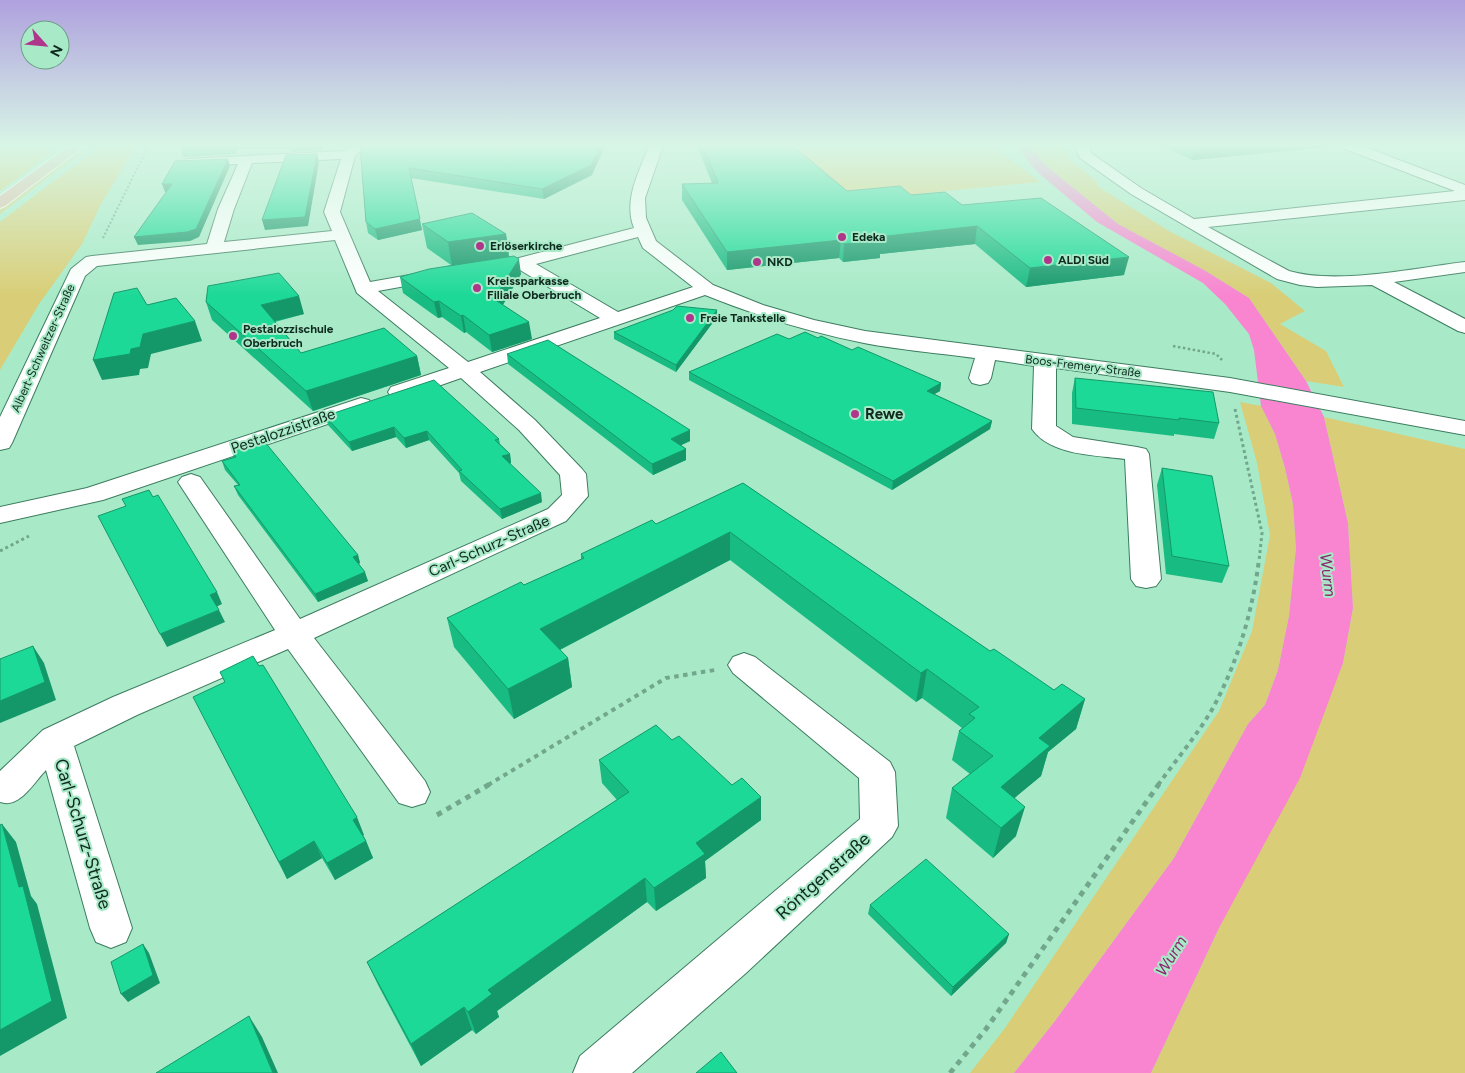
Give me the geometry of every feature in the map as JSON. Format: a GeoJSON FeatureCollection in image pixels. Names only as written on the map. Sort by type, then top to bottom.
{"type":"FeatureCollection","features":[{"type":"Feature","properties":{"kind":"street"},"geometry":{"type":"LineString","coordinates":[[214,247],[231,196]]}},
{"type":"Feature","properties":{"kind":"street"},"geometry":{"type":"LineString","coordinates":[[338,196],[332,212],[364,289],[465,370]]}},
{"type":"Feature","properties":{"kind":"street"},"geometry":{"type":"LineString","coordinates":[[503,265],[521,263],[625,234],[643,231],[638,218],[638,196]]}},
{"type":"Feature","properties":{"kind":"street"},"geometry":{"type":"LineString","coordinates":[[1144,196],[1190,224],[1283,275],[1317,282],[1375,279],[1465,267]]}},
{"type":"Feature","properties":{"kind":"street"},"geometry":{"type":"LineString","coordinates":[[1190,224],[1455,196]]}},
{"type":"Feature","properties":{"kind":"street","name":"Boos-Fremery-Straße"},"geometry":{"type":"LineString","coordinates":[[643,231],[649,244],[706,289],[756,309],[810,326],[865,337],[1238,387],[1332,402],[1465,428]]}},
{"type":"Feature","properties":{"kind":"street"},"geometry":{"type":"LineString","coordinates":[[92,261],[340,235]]}},
{"type":"Feature","properties":{"kind":"street","name":"Albert-Schweitzer-Straße"},"geometry":{"type":"LineString","coordinates":[[0,443],[77,273],[92,261]]}},
{"type":"Feature","properties":{"kind":"street"},"geometry":{"type":"LineString","coordinates":[[521,263],[614,318]]}},
{"type":"Feature","properties":{"kind":"street"},"geometry":{"type":"LineString","coordinates":[[364,289],[392,282],[457,272]]}},
{"type":"Feature","properties":{"kind":"street"},"geometry":{"type":"LineString","coordinates":[[1375,279],[1465,327]]}},
{"type":"Feature","properties":{"kind":"street","name":"Pestalozzistraße"},"geometry":{"type":"LineString","coordinates":[[0,515],[94,494],[614,318],[706,289]]}},
{"type":"Feature","properties":{"kind":"street"},"geometry":{"type":"LineString","coordinates":[[980,378],[986,354]]}},
{"type":"Feature","properties":{"kind":"street"},"geometry":{"type":"LineString","coordinates":[[1045,361],[1044,429],[1066,443],[1138,454],[1146,579]]}},
{"type":"Feature","properties":{"kind":"street","name":"Carl-Schurz-Straße"},"geometry":{"type":"LineString","coordinates":[[6,789],[30,762],[55,740],[125,706],[294,634],[557,515],[575,496],[573,474],[527,425],[465,370]]}},
{"type":"Feature","properties":{"kind":"street"},"geometry":{"type":"LineString","coordinates":[[191,482],[294,634],[412,792]]}},
{"type":"Feature","properties":{"kind":"street","name":"Röntgenstraße"},"geometry":{"type":"LineString","coordinates":[[597,1073],[731,958],[879,826],[877,772],[744,665]]}},
{"type":"Feature","properties":{"kind":"street","name":"Carl-Schurz-Straße"},"geometry":{"type":"LineString","coordinates":[[55,740],[111,928]]}},
{"type":"Feature","properties":{"kind":"path"},"geometry":{"type":"LineString","coordinates":[[92,261],[124,196]]}},
{"type":"Feature","properties":{"kind":"path"},"geometry":{"type":"LineString","coordinates":[[950,1073],[986,1029],[1214,707],[1231,668],[1245,628],[1256,582],[1262,533],[1238,387]]}},
{"type":"Feature","properties":{"kind":"path"},"geometry":{"type":"LineString","coordinates":[[412,792],[436,816],[666,678],[744,665]]}},
{"type":"Feature","properties":{"kind":"shaded area"},"geometry":{"type":"Polygon","coordinates":[[[18,196],[24,196],[0,214],[0,210],[18,196]]]}},
{"type":"Feature","properties":{"kind":"shaded area"},"geometry":{"type":"Polygon","coordinates":[[[34,196],[106,196],[82,244],[39,304],[0,370],[0,222],[34,196]]]}},
{"type":"Feature","properties":{"kind":"shaded area"},"geometry":{"type":"Polygon","coordinates":[[[837,196],[894,196],[843,201],[837,196]]]}},
{"type":"Feature","properties":{"kind":"shaded area"},"geometry":{"type":"Polygon","coordinates":[[[1083,196],[1113,196],[1169,231],[1271,283],[1305,311],[1280,324],[1326,351],[1344,387],[1306,381],[1249,298],[1204,270],[1118,224],[1083,196]]]}},
{"type":"Feature","properties":{"kind":"shaded area"},"geometry":{"type":"Polygon","coordinates":[[[1240,402],[1261,406],[1275,434],[1293,504],[1296,548],[1289,616],[1278,670],[1265,705],[1248,724],[1174,858],[1055,1021],[1014,1073],[970,1073],[1005,1028],[1219,711],[1252,631],[1270,535],[1257,463],[1240,402]]]}},
{"type":"Feature","properties":{"kind":"shaded area"},"geometry":{"type":"Polygon","coordinates":[[[1324,417],[1465,449],[1465,1073],[1151,1073],[1343,663],[1353,608],[1348,523],[1324,417]]]}},
{"type":"Feature","properties":{"kind":"water","name":"Wurm"},"geometry":{"type":"Polygon","coordinates":[[[1066,196],[1083,196],[1118,224],[1204,270],[1249,298],[1306,381],[1324,417],[1348,523],[1353,608],[1343,663],[1300,778],[1219,928],[1151,1073],[1014,1073],[1055,1021],[1174,858],[1248,724],[1265,705],[1278,670],[1289,616],[1296,548],[1293,504],[1275,434],[1261,406],[1254,350],[1249,334],[1225,304],[1203,283],[1097,222],[1066,196]]]}},
{"type":"Feature","properties":{"kind":"building"},"geometry":{"type":"Polygon","coordinates":[[[163,196],[211,196],[196,229],[187,232],[134,237],[163,196]]]}},
{"type":"Feature","properties":{"kind":"building"},"geometry":{"type":"Polygon","coordinates":[[[271,196],[309,196],[305,217],[262,220],[271,196]]]}},
{"type":"Feature","properties":{"kind":"building"},"geometry":{"type":"Polygon","coordinates":[[[364,196],[415,196],[420,219],[375,229],[366,222],[364,196]]]}},
{"type":"Feature","properties":{"kind":"building"},"geometry":{"type":"Polygon","coordinates":[[[690,196],[950,196],[962,205],[1041,198],[1129,257],[1030,268],[977,226],[878,237],[882,240],[844,244],[841,240],[727,252],[690,196]]]}},
{"type":"Feature","properties":{"kind":"building"},"geometry":{"type":"Polygon","coordinates":[[[472,213],[506,234],[448,242],[422,224],[472,213]]]}},
{"type":"Feature","properties":{"kind":"building"},"geometry":{"type":"Polygon","coordinates":[[[514,256],[519,259],[494,299],[529,322],[489,335],[463,315],[461,316],[439,301],[434,302],[400,277],[429,269],[514,256]]]}},
{"type":"Feature","properties":{"kind":"building"},"geometry":{"type":"Polygon","coordinates":[[[279,273],[299,296],[261,305],[301,353],[384,328],[417,356],[306,391],[206,302],[208,286],[279,273]]]}},
{"type":"Feature","properties":{"kind":"building"},"geometry":{"type":"Polygon","coordinates":[[[137,288],[147,305],[176,298],[195,321],[143,334],[140,347],[131,349],[130,354],[93,360],[114,293],[137,288]]]}},
{"type":"Feature","properties":{"kind":"building"},"geometry":{"type":"Polygon","coordinates":[[[677,306],[717,310],[676,365],[614,332],[673,310],[677,306]]]}},
{"type":"Feature","properties":{"kind":"building","name":"Rewe"},"geometry":{"type":"Polygon","coordinates":[[[805,332],[818,338],[821,336],[852,350],[858,347],[941,383],[927,391],[992,421],[893,481],[689,372],[777,334],[789,339],[805,332]]]}},
{"type":"Feature","properties":{"kind":"building"},"geometry":{"type":"Polygon","coordinates":[[[548,340],[690,430],[671,439],[686,449],[652,464],[507,354],[548,340]]]}},
{"type":"Feature","properties":{"kind":"building"},"geometry":{"type":"Polygon","coordinates":[[[1075,378],[1213,392],[1219,423],[1076,408],[1075,378]]]}},
{"type":"Feature","properties":{"kind":"building"},"geometry":{"type":"Polygon","coordinates":[[[434,380],[499,439],[495,440],[510,454],[502,456],[541,493],[500,509],[459,471],[462,470],[427,431],[404,438],[394,427],[349,442],[325,416],[434,380]]]}},
{"type":"Feature","properties":{"kind":"building"},"geometry":{"type":"Polygon","coordinates":[[[264,441],[358,555],[353,557],[365,572],[315,594],[234,486],[240,485],[222,461],[236,457],[232,451],[264,441]]]}},
{"type":"Feature","properties":{"kind":"building"},"geometry":{"type":"Polygon","coordinates":[[[1162,468],[1212,476],[1229,566],[1172,556],[1162,468]]]}},
{"type":"Feature","properties":{"kind":"building"},"geometry":{"type":"Polygon","coordinates":[[[743,483],[990,651],[994,649],[1054,690],[1062,684],[1085,699],[1039,738],[1050,746],[1001,787],[1025,807],[1001,828],[952,788],[993,756],[959,731],[975,718],[969,714],[979,707],[927,669],[921,673],[730,532],[540,629],[568,658],[508,689],[447,618],[521,582],[524,585],[584,558],[581,554],[652,520],[656,524],[743,483]]]}},
{"type":"Feature","properties":{"kind":"building"},"geometry":{"type":"Polygon","coordinates":[[[149,490],[153,497],[158,495],[217,592],[210,595],[219,610],[160,634],[98,516],[126,506],[122,499],[149,490]]]}},
{"type":"Feature","properties":{"kind":"building"},"geometry":{"type":"Polygon","coordinates":[[[33,646],[45,682],[0,701],[0,659],[33,646]]]}},
{"type":"Feature","properties":{"kind":"building"},"geometry":{"type":"Polygon","coordinates":[[[253,656],[259,666],[263,665],[357,817],[353,820],[366,841],[327,863],[314,841],[279,862],[193,697],[225,682],[220,672],[253,656]]]}},
{"type":"Feature","properties":{"kind":"building"},"geometry":{"type":"Polygon","coordinates":[[[656,725],[672,740],[679,736],[732,785],[742,778],[761,797],[696,843],[705,854],[654,888],[645,878],[488,990],[492,994],[468,1012],[464,1007],[411,1044],[367,962],[629,792],[599,760],[656,725]]]}},
{"type":"Feature","properties":{"kind":"building"},"geometry":{"type":"Polygon","coordinates":[[[2,824],[19,887],[23,886],[52,1001],[0,1030],[0,825],[2,824]]]}},
{"type":"Feature","properties":{"kind":"building"},"geometry":{"type":"Polygon","coordinates":[[[926,859],[1009,934],[953,987],[870,905],[926,859]]]}},
{"type":"Feature","properties":{"kind":"building"},"geometry":{"type":"Polygon","coordinates":[[[143,944],[153,975],[121,994],[111,962],[143,944]]]}},
{"type":"Feature","properties":{"kind":"building"},"geometry":{"type":"Polygon","coordinates":[[[249,1016],[273,1073],[156,1073],[249,1016]]]}},
{"type":"Feature","properties":{"kind":"building"},"geometry":{"type":"Polygon","coordinates":[[[721,1052],[737,1073],[696,1073],[721,1052]]]}},
{"type":"Feature","properties":{"kind":"place","name":"Edeka"},"geometry":{"type":"Point","coordinates":[842,237]}},
{"type":"Feature","properties":{"kind":"place","name":"Erlöserkirche"},"geometry":{"type":"Point","coordinates":[480,246]}},
{"type":"Feature","properties":{"kind":"place","name":"ALDI Süd"},"geometry":{"type":"Point","coordinates":[1048,260]}},
{"type":"Feature","properties":{"kind":"place","name":"NKD"},"geometry":{"type":"Point","coordinates":[757,262]}},
{"type":"Feature","properties":{"kind":"place","name":"Kreissparkasse Filiale Oberbruch"},"geometry":{"type":"Point","coordinates":[477,288]}},
{"type":"Feature","properties":{"kind":"place","name":"Freie Tankstelle"},"geometry":{"type":"Point","coordinates":[690,318]}},
{"type":"Feature","properties":{"kind":"place","name":"Pestalozzischule Oberbruch"},"geometry":{"type":"Point","coordinates":[233,336]}},
{"type":"Feature","properties":{"kind":"place","name":"Rewe"},"geometry":{"type":"Point","coordinates":[855,414]}}]}
